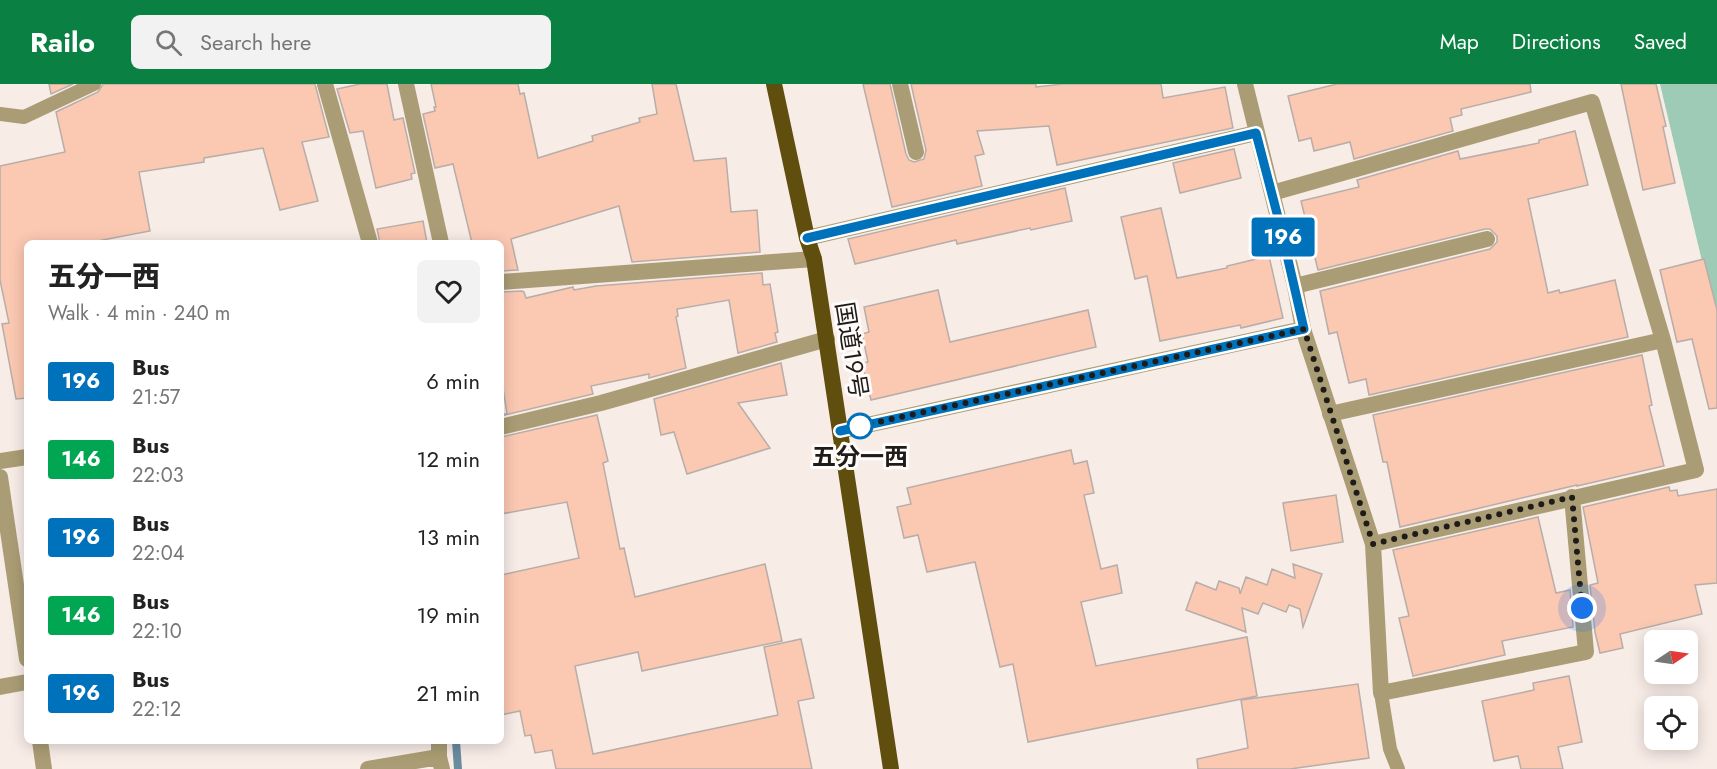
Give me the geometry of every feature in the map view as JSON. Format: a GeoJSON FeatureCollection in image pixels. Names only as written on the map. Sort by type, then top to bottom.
{"type":"FeatureCollection","features":[{"type":"Feature","properties":{"kind":"highway","name":"国道19号"},"geometry":{"type":"LineString","coordinates":[[774,84],[807,238],[814,259],[891,769]]}},
{"type":"Feature","properties":{"kind":"street"},"geometry":{"type":"LineString","coordinates":[[325,84],[369,240]]}},
{"type":"Feature","properties":{"kind":"street"},"geometry":{"type":"LineString","coordinates":[[406,84],[440,240]]}},
{"type":"Feature","properties":{"kind":"street"},"geometry":{"type":"LineString","coordinates":[[900,84],[916,152]]}},
{"type":"Feature","properties":{"kind":"street"},"geometry":{"type":"LineString","coordinates":[[1245,84],[1304,329],[1373,544],[1381,693],[1586,652],[1572,497]]}},
{"type":"Feature","properties":{"kind":"street"},"geometry":{"type":"LineString","coordinates":[[1272,193],[1592,102],[1663,340],[1696,470],[1373,544]]}},
{"type":"Feature","properties":{"kind":"street"},"geometry":{"type":"LineString","coordinates":[[807,238],[1256,133]]}},
{"type":"Feature","properties":{"kind":"street"},"geometry":{"type":"LineString","coordinates":[[1295,286],[1487,239]]}},
{"type":"Feature","properties":{"kind":"street"},"geometry":{"type":"LineString","coordinates":[[504,282],[814,259]]}},
{"type":"Feature","properties":{"kind":"street"},"geometry":{"type":"LineString","coordinates":[[840,431],[1304,329]]}},
{"type":"Feature","properties":{"kind":"street"},"geometry":{"type":"LineString","coordinates":[[504,426],[601,403],[827,339]]}},
{"type":"Feature","properties":{"kind":"street"},"geometry":{"type":"LineString","coordinates":[[1330,414],[1663,340]]}},
{"type":"Feature","properties":{"kind":"street"},"geometry":{"type":"LineString","coordinates":[[0,461],[24,457]]}},
{"type":"Feature","properties":{"kind":"street"},"geometry":{"type":"LineString","coordinates":[[0,477],[24,639]]}},
{"type":"Feature","properties":{"kind":"street"},"geometry":{"type":"LineString","coordinates":[[0,687],[24,683]]}},
{"type":"Feature","properties":{"kind":"street"},"geometry":{"type":"LineString","coordinates":[[40,744],[44,769]]}},
{"type":"Feature","properties":{"kind":"street"},"geometry":{"type":"LineString","coordinates":[[368,769],[440,756]]}},
{"type":"Feature","properties":{"kind":"lane"},"geometry":{"type":"LineString","coordinates":[[0,114],[24,117],[94,84]]}},
{"type":"Feature","properties":{"kind":"lane"},"geometry":{"type":"LineString","coordinates":[[1381,693],[1390,749],[1398,769]]}},
{"type":"Feature","properties":{"kind":"green space"},"geometry":{"type":"Polygon","coordinates":[[[1660,84],[1717,84],[1717,312],[1706,278],[1660,84]]]}},
{"type":"Feature","properties":{"kind":"building"},"geometry":{"type":"Polygon","coordinates":[[[49,84],[73,84],[51,94],[49,84]]]}},
{"type":"Feature","properties":{"kind":"building"},"geometry":{"type":"Polygon","coordinates":[[[103,84],[315,84],[329,137],[302,142],[318,201],[280,210],[263,148],[204,158],[204,162],[139,172],[150,231],[103,240],[24,240],[24,398],[16,399],[2,324],[9,323],[0,280],[0,166],[65,152],[56,112],[98,92],[103,84]]]}},
{"type":"Feature","properties":{"kind":"building"},"geometry":{"type":"Polygon","coordinates":[[[360,84],[387,84],[394,120],[403,118],[415,173],[411,174],[412,179],[376,188],[363,131],[350,133],[337,89],[360,84]]]}},
{"type":"Feature","properties":{"kind":"building"},"geometry":{"type":"Polygon","coordinates":[[[431,84],[518,84],[520,94],[524,93],[538,158],[593,141],[592,136],[640,122],[639,118],[657,114],[652,84],[676,84],[694,161],[726,158],[731,212],[757,210],[760,252],[632,262],[619,206],[511,239],[518,270],[504,271],[504,240],[471,240],[453,164],[435,168],[423,114],[435,111],[434,107],[436,107],[431,84]]]}},
{"type":"Feature","properties":{"kind":"building"},"geometry":{"type":"Polygon","coordinates":[[[863,84],[890,84],[906,154],[909,160],[914,162],[924,159],[926,150],[911,84],[1036,84],[1036,87],[1063,84],[1161,84],[1163,98],[1225,87],[1233,128],[1057,165],[1049,126],[977,131],[984,154],[975,156],[982,186],[892,207],[863,84]]]}},
{"type":"Feature","properties":{"kind":"building"},"geometry":{"type":"Polygon","coordinates":[[[1337,84],[1530,84],[1531,92],[1461,109],[1462,115],[1450,118],[1453,131],[1354,159],[1350,142],[1314,151],[1311,138],[1299,141],[1288,96],[1337,84]]]}},
{"type":"Feature","properties":{"kind":"building"},"geometry":{"type":"Polygon","coordinates":[[[1621,84],[1656,84],[1666,126],[1663,127],[1675,183],[1643,190],[1621,84]]]}},
{"type":"Feature","properties":{"kind":"building"},"geometry":{"type":"Polygon","coordinates":[[[1575,131],[1588,185],[1528,199],[1548,293],[1559,290],[1560,293],[1615,280],[1628,337],[1369,395],[1366,379],[1349,383],[1337,332],[1329,334],[1320,291],[1490,249],[1497,242],[1497,236],[1490,229],[1485,229],[1318,270],[1301,201],[1359,187],[1357,180],[1458,151],[1460,159],[1539,143],[1539,140],[1575,131]]]}},
{"type":"Feature","properties":{"kind":"building"},"geometry":{"type":"Polygon","coordinates":[[[1234,149],[1241,178],[1180,193],[1173,163],[1234,149]]]}},
{"type":"Feature","properties":{"kind":"building"},"geometry":{"type":"Polygon","coordinates":[[[1065,188],[1072,221],[957,244],[956,240],[855,264],[848,239],[1065,188]]]}},
{"type":"Feature","properties":{"kind":"building"},"geometry":{"type":"Polygon","coordinates":[[[1161,208],[1177,278],[1227,268],[1227,266],[1269,256],[1283,318],[1241,328],[1240,325],[1160,341],[1147,276],[1135,279],[1121,217],[1161,208]]]}},
{"type":"Feature","properties":{"kind":"building"},"geometry":{"type":"Polygon","coordinates":[[[423,221],[426,240],[379,240],[377,229],[423,221]]]}},
{"type":"Feature","properties":{"kind":"building"},"geometry":{"type":"Polygon","coordinates":[[[1704,259],[1717,310],[1717,408],[1709,409],[1692,339],[1677,342],[1660,270],[1704,259]]]}},
{"type":"Feature","properties":{"kind":"building"},"geometry":{"type":"Polygon","coordinates":[[[762,273],[763,285],[770,284],[778,332],[775,333],[777,342],[738,353],[729,300],[677,309],[678,316],[676,317],[686,368],[649,378],[649,374],[591,386],[593,394],[504,415],[507,414],[504,394],[504,292],[522,291],[526,298],[573,287],[574,290],[596,286],[762,273]]]}},
{"type":"Feature","properties":{"kind":"building"},"geometry":{"type":"Polygon","coordinates":[[[938,290],[950,342],[1088,310],[1096,347],[871,400],[862,363],[868,362],[862,334],[869,332],[864,307],[938,290]]]}},
{"type":"Feature","properties":{"kind":"building"},"geometry":{"type":"Polygon","coordinates":[[[1642,355],[1652,405],[1649,406],[1664,466],[1400,527],[1387,462],[1383,462],[1373,415],[1642,355]]]}},
{"type":"Feature","properties":{"kind":"building"},"geometry":{"type":"Polygon","coordinates":[[[781,363],[787,395],[738,403],[770,448],[687,474],[674,432],[661,435],[654,399],[781,363]]]}},
{"type":"Feature","properties":{"kind":"building"},"geometry":{"type":"Polygon","coordinates":[[[597,415],[608,461],[603,463],[620,549],[624,548],[635,597],[765,564],[782,641],[642,671],[638,652],[575,666],[593,754],[778,715],[764,647],[801,639],[814,698],[798,701],[812,769],[556,769],[552,750],[535,753],[531,735],[525,736],[520,711],[504,714],[504,574],[579,558],[567,502],[504,513],[504,436],[597,415]]]}},
{"type":"Feature","properties":{"kind":"building"},"geometry":{"type":"Polygon","coordinates":[[[1071,450],[1074,464],[1087,461],[1094,493],[1084,495],[1101,569],[1117,565],[1122,593],[1081,602],[1096,666],[1247,637],[1257,696],[1028,742],[1013,664],[1000,667],[975,562],[927,572],[918,535],[904,538],[897,507],[911,504],[907,488],[1071,450]]]}},
{"type":"Feature","properties":{"kind":"building"},"geometry":{"type":"Polygon","coordinates":[[[1669,487],[1670,491],[1677,490],[1678,496],[1717,489],[1717,583],[1695,585],[1702,614],[1620,634],[1623,648],[1600,653],[1595,632],[1590,585],[1598,583],[1583,507],[1669,487]]]}},
{"type":"Feature","properties":{"kind":"building"},"geometry":{"type":"Polygon","coordinates":[[[1336,495],[1343,542],[1291,551],[1283,503],[1336,495]]]}},
{"type":"Feature","properties":{"kind":"building"},"geometry":{"type":"Polygon","coordinates":[[[1538,517],[1556,593],[1570,590],[1573,627],[1502,641],[1505,655],[1413,676],[1399,618],[1409,616],[1393,550],[1538,517]]]}},
{"type":"Feature","properties":{"kind":"building"},"geometry":{"type":"Polygon","coordinates":[[[1293,564],[1322,574],[1303,627],[1300,609],[1289,605],[1286,612],[1263,603],[1258,614],[1242,608],[1246,632],[1186,610],[1196,582],[1216,590],[1219,581],[1239,588],[1240,594],[1246,577],[1267,585],[1272,569],[1295,578],[1293,564]]]}},
{"type":"Feature","properties":{"kind":"building"},"geometry":{"type":"Polygon","coordinates":[[[1569,676],[1582,742],[1558,747],[1563,769],[1521,769],[1518,756],[1494,761],[1482,701],[1534,690],[1533,683],[1569,676]]]}},
{"type":"Feature","properties":{"kind":"building"},"geometry":{"type":"Polygon","coordinates":[[[1358,684],[1369,758],[1290,769],[1198,769],[1197,759],[1248,748],[1241,700],[1358,684]]]}},
{"type":"Feature","properties":{"kind":"waterway"},"geometry":{"type":"LineString","coordinates":[[456,744],[458,769]]}},
{"type":"Feature","properties":{"kind":"bus line","name":"196"},"geometry":{"type":"LineString","coordinates":[[807,238],[1256,133],[1304,329],[840,431]]}},
{"type":"Feature","properties":{"kind":"place","name":"五分一西"},"geometry":{"type":"Point","coordinates":[860,426]}},
{"type":"Feature","properties":{"kind":"route"},"geometry":{"type":"LineString","coordinates":[[860,426],[1304,329],[1373,544],[1572,497],[1582,608]]}}]}
